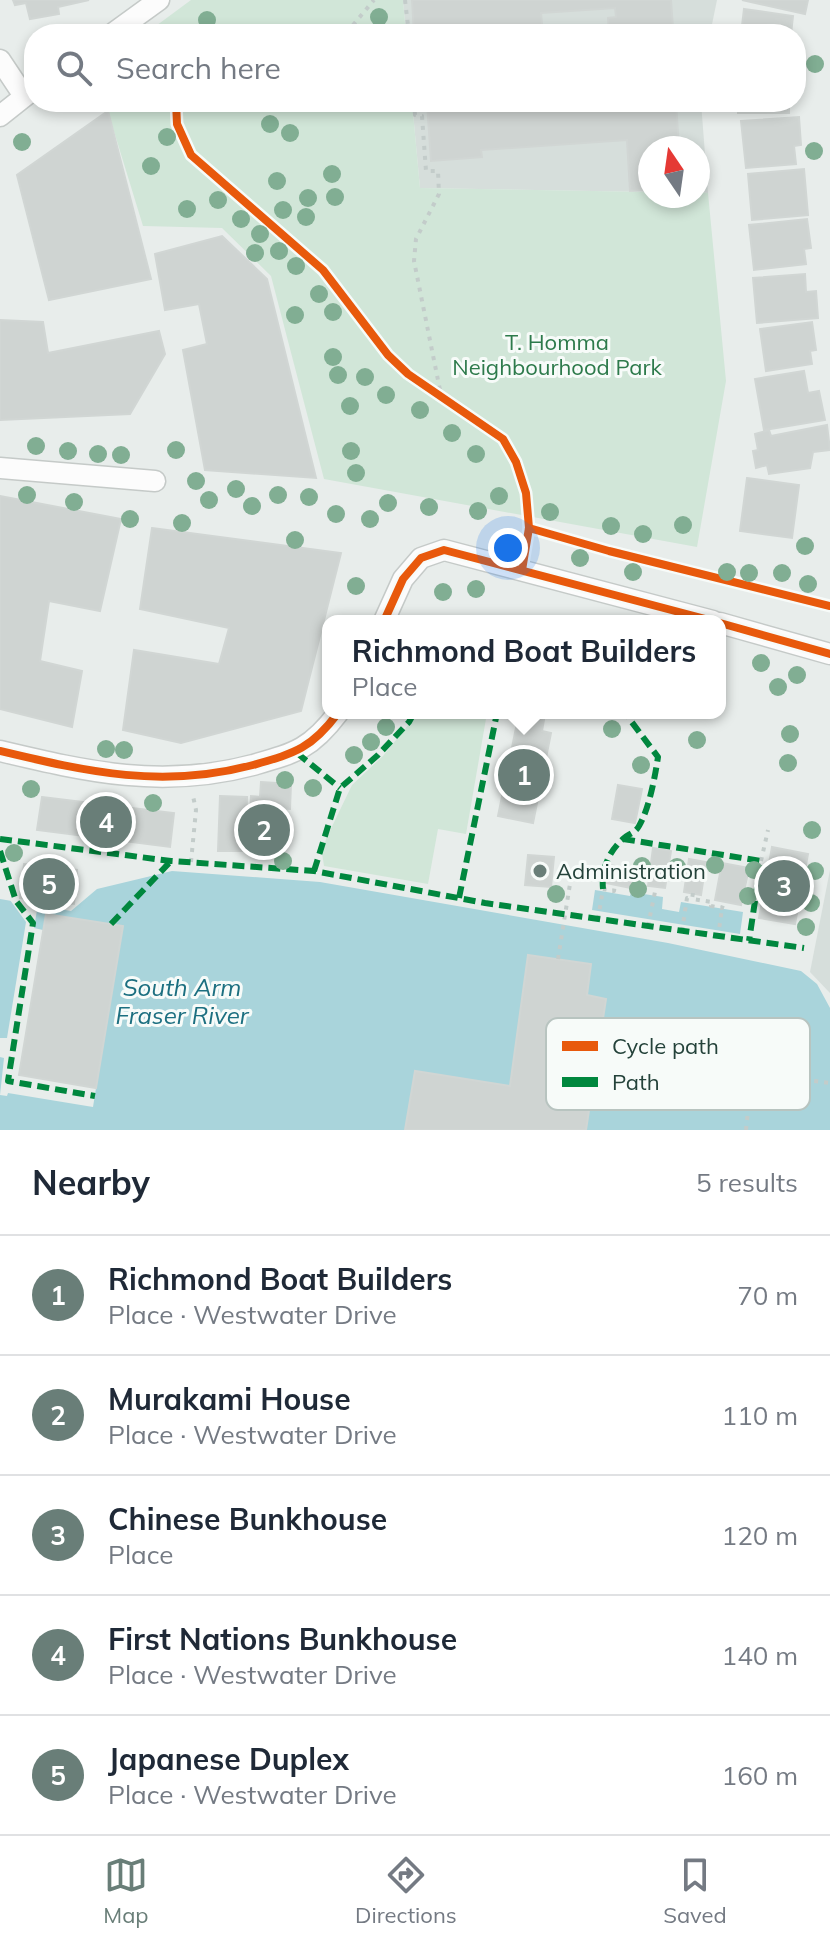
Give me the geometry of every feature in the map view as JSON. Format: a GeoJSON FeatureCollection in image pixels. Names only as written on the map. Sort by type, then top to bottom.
{"type":"FeatureCollection","features":[{"type":"Feature","properties":{"kind":"street"},"geometry":{"type":"LineString","coordinates":[[126,24],[159,0]]}},
{"type":"Feature","properties":{"kind":"street"},"geometry":{"type":"LineString","coordinates":[[0,60],[24,86]]}},
{"type":"Feature","properties":{"kind":"street"},"geometry":{"type":"LineString","coordinates":[[0,116],[24,96]]}},
{"type":"Feature","properties":{"kind":"street"},"geometry":{"type":"LineString","coordinates":[[0,468],[155,481]]}},
{"type":"Feature","properties":{"kind":"street"},"geometry":{"type":"LineString","coordinates":[[387,615],[403,579],[421,558],[444,550],[692,615]]}},
{"type":"Feature","properties":{"kind":"street"},"geometry":{"type":"LineString","coordinates":[[726,625],[830,654]]}},
{"type":"Feature","properties":{"kind":"street"},"geometry":{"type":"LineString","coordinates":[[0,751],[127,776],[189,778],[223,773],[297,753],[317,738],[333,719]]}},
{"type":"Feature","properties":{"kind":"path"},"geometry":{"type":"LineString","coordinates":[[354,24],[374,0]]}},
{"type":"Feature","properties":{"kind":"path"},"geometry":{"type":"LineString","coordinates":[[405,0],[408,24]]}},
{"type":"Feature","properties":{"kind":"path"},"geometry":{"type":"LineString","coordinates":[[415,112],[415,115],[422,116],[426,171],[438,171],[439,194],[416,239],[414,261],[441,395]]}},
{"type":"Feature","properties":{"kind":"path"},"geometry":{"type":"LineString","coordinates":[[430,388],[452,402]]}},
{"type":"Feature","properties":{"kind":"path"},"geometry":{"type":"LineString","coordinates":[[189,778],[196,810],[191,862]]}},
{"type":"Feature","properties":{"kind":"path"},"geometry":{"type":"LineString","coordinates":[[761,861],[768,830]]}},
{"type":"Feature","properties":{"kind":"path"},"geometry":{"type":"LineString","coordinates":[[558,959],[570,884]]}},
{"type":"Feature","properties":{"kind":"path"},"geometry":{"type":"LineString","coordinates":[[598,919],[603,889],[614,891],[615,884]]}},
{"type":"Feature","properties":{"kind":"path"},"geometry":{"type":"LineString","coordinates":[[648,926],[656,887]]}},
{"type":"Feature","properties":{"kind":"path"},"geometry":{"type":"LineString","coordinates":[[682,931],[687,898],[692,896],[722,908]]}},
{"type":"Feature","properties":{"kind":"path"},"geometry":{"type":"LineString","coordinates":[[718,937],[724,902]]}},
{"type":"Feature","properties":{"kind":"path"},"geometry":{"type":"LineString","coordinates":[[810,1080],[830,1083]]}},
{"type":"Feature","properties":{"kind":"path"},"geometry":{"type":"LineString","coordinates":[[746,1130],[748,1110]]}},
{"type":"Feature","properties":{"kind":"shaded area"},"geometry":{"type":"Polygon","coordinates":[[[403,0],[717,0],[712,24],[405,24],[403,0]]]}},
{"type":"Feature","properties":{"kind":"shaded area"},"geometry":{"type":"Polygon","coordinates":[[[413,112],[702,112],[704,136],[638,136],[638,192],[420,188],[413,112]]]}},
{"type":"Feature","properties":{"kind":"shaded area"},"geometry":{"type":"Polygon","coordinates":[[[830,870],[830,993],[810,972],[830,870]]]}},
{"type":"Feature","properties":{"kind":"green space"},"geometry":{"type":"Polygon","coordinates":[[[191,0],[403,0],[405,24],[159,24],[191,0]]]}},
{"type":"Feature","properties":{"kind":"green space","name":"T. Homma Neighbourhood Park"},"geometry":{"type":"Polygon","coordinates":[[[108,112],[413,112],[420,188],[638,192],[638,208],[709,208],[726,381],[697,547],[324,479],[271,276],[222,228],[143,226],[108,112]]]}},
{"type":"Feature","properties":{"kind":"green space"},"geometry":{"type":"Polygon","coordinates":[[[413,719],[486,719],[466,834],[438,829],[428,884],[324,866],[322,853],[326,839],[352,785],[383,756],[413,719]]]}},
{"type":"Feature","properties":{"kind":"water","name":"South Arm Fraser River"},"geometry":{"type":"Polygon","coordinates":[[[172,871],[320,882],[668,943],[801,971],[817,984],[830,1008],[830,1130],[0,1130],[0,899],[71,911],[97,889],[172,871]]]}},
{"type":"Feature","properties":{"kind":"water"},"geometry":{"type":"Polygon","coordinates":[[[595,890],[663,897],[662,909],[679,912],[681,902],[743,912],[740,934],[592,910],[595,890]]]}},
{"type":"Feature","properties":{"kind":"pier"},"geometry":{"type":"Polygon","coordinates":[[[10,900],[38,904],[34,928],[43,930],[19,1075],[96,1088],[93,1107],[8,1093],[7,1096],[0,1095],[4,1058],[0,1057],[0,1038],[7,1038],[26,922],[10,900]]]}},
{"type":"Feature","properties":{"kind":"building"},"geometry":{"type":"Polygon","coordinates":[[[13,0],[89,0],[58,7],[59,14],[30,19],[26,3],[15,5],[13,0]]]}},
{"type":"Feature","properties":{"kind":"building"},"geometry":{"type":"Polygon","coordinates":[[[412,0],[671,0],[673,24],[608,24],[608,18],[616,17],[615,8],[541,13],[542,24],[413,24],[412,0]]]}},
{"type":"Feature","properties":{"kind":"building"},"geometry":{"type":"Polygon","coordinates":[[[742,0],[808,0],[805,14],[742,0]]]}},
{"type":"Feature","properties":{"kind":"building"},"geometry":{"type":"Polygon","coordinates":[[[744,9],[793,16],[792,24],[742,24],[744,9]]]}},
{"type":"Feature","properties":{"kind":"building"},"geometry":{"type":"Polygon","coordinates":[[[108,112],[151,279],[49,300],[17,175],[108,112]]]}},
{"type":"Feature","properties":{"kind":"building"},"geometry":{"type":"Polygon","coordinates":[[[428,112],[677,112],[678,136],[638,136],[638,190],[630,191],[627,140],[481,150],[482,157],[431,161],[428,112]]]}},
{"type":"Feature","properties":{"kind":"building"},"geometry":{"type":"Polygon","coordinates":[[[738,112],[789,112],[789,113],[738,112]]]}},
{"type":"Feature","properties":{"kind":"building"},"geometry":{"type":"Polygon","coordinates":[[[799,117],[801,145],[794,146],[796,164],[746,168],[741,121],[799,117]]]}},
{"type":"Feature","properties":{"kind":"building"},"geometry":{"type":"Polygon","coordinates":[[[804,169],[808,215],[752,220],[748,174],[804,169]]]}},
{"type":"Feature","properties":{"kind":"building"},"geometry":{"type":"Polygon","coordinates":[[[807,219],[811,248],[804,249],[806,264],[754,270],[749,225],[807,219]]]}},
{"type":"Feature","properties":{"kind":"building"},"geometry":{"type":"Polygon","coordinates":[[[222,236],[267,279],[316,478],[205,470],[183,350],[207,344],[199,304],[165,310],[155,254],[222,236]]]}},
{"type":"Feature","properties":{"kind":"building"},"geometry":{"type":"Polygon","coordinates":[[[805,274],[806,292],[816,291],[818,318],[757,323],[753,278],[805,274]]]}},
{"type":"Feature","properties":{"kind":"building"},"geometry":{"type":"Polygon","coordinates":[[[0,320],[43,322],[48,353],[159,331],[165,354],[130,414],[0,420],[0,320]]]}},
{"type":"Feature","properties":{"kind":"building"},"geometry":{"type":"Polygon","coordinates":[[[812,322],[816,350],[810,351],[812,364],[766,371],[760,329],[812,322]]]}},
{"type":"Feature","properties":{"kind":"building"},"geometry":{"type":"Polygon","coordinates":[[[804,371],[808,393],[819,391],[825,420],[764,430],[755,379],[804,371]]]}},
{"type":"Feature","properties":{"kind":"building"},"geometry":{"type":"Polygon","coordinates":[[[827,425],[830,450],[813,452],[810,468],[769,474],[767,465],[756,468],[753,451],[758,450],[755,434],[769,430],[771,436],[827,425]]]}},
{"type":"Feature","properties":{"kind":"building"},"geometry":{"type":"Polygon","coordinates":[[[747,478],[799,485],[792,538],[740,531],[747,478]]]}},
{"type":"Feature","properties":{"kind":"building"},"geometry":{"type":"Polygon","coordinates":[[[0,496],[121,519],[100,611],[49,601],[40,661],[82,671],[72,727],[0,709],[0,496]]]}},
{"type":"Feature","properties":{"kind":"building"},"geometry":{"type":"Polygon","coordinates":[[[152,528],[341,553],[325,615],[322,615],[322,628],[301,711],[181,743],[123,730],[134,650],[219,664],[229,628],[140,609],[152,528]]]}},
{"type":"Feature","properties":{"kind":"building"},"geometry":{"type":"Polygon","coordinates":[[[518,719],[544,719],[542,731],[551,733],[533,823],[498,816],[518,719]]]}},
{"type":"Feature","properties":{"kind":"building"},"geometry":{"type":"Polygon","coordinates":[[[261,782],[291,784],[290,809],[278,808],[276,852],[249,851],[251,796],[260,797],[261,782]]]}},
{"type":"Feature","properties":{"kind":"building"},"geometry":{"type":"Polygon","coordinates":[[[618,785],[642,789],[635,823],[612,819],[618,785]]]}},
{"type":"Feature","properties":{"kind":"building"},"geometry":{"type":"Polygon","coordinates":[[[220,796],[247,797],[245,851],[218,851],[220,796]]]}},
{"type":"Feature","properties":{"kind":"building"},"geometry":{"type":"Polygon","coordinates":[[[42,797],[174,813],[170,847],[37,830],[42,797]]]}},
{"type":"Feature","properties":{"kind":"building"},"geometry":{"type":"Polygon","coordinates":[[[772,847],[808,854],[795,924],[759,918],[772,847]]]}},
{"type":"Feature","properties":{"kind":"building"},"geometry":{"type":"Polygon","coordinates":[[[653,848],[671,851],[665,888],[648,886],[653,848]]]}},
{"type":"Feature","properties":{"kind":"building","name":"Administration"},"geometry":{"type":"Polygon","coordinates":[[[528,855],[554,857],[551,887],[525,885],[528,855]]]}},
{"type":"Feature","properties":{"kind":"building"},"geometry":{"type":"Polygon","coordinates":[[[689,859],[706,862],[701,895],[684,892],[689,859]]]}},
{"type":"Feature","properties":{"kind":"building"},"geometry":{"type":"Polygon","coordinates":[[[722,863],[749,868],[741,905],[715,900],[722,863]]]}},
{"type":"Feature","properties":{"kind":"building"},"geometry":{"type":"Polygon","coordinates":[[[24,864],[77,870],[74,904],[20,898],[24,864]]]}},
{"type":"Feature","properties":{"kind":"building"},"geometry":{"type":"Polygon","coordinates":[[[610,865],[634,870],[631,888],[606,883],[610,865]]]}},
{"type":"Feature","properties":{"kind":"building"},"geometry":{"type":"Polygon","coordinates":[[[46,914],[123,926],[96,1088],[19,1075],[46,914]]]}},
{"type":"Feature","properties":{"kind":"building"},"geometry":{"type":"Polygon","coordinates":[[[528,955],[591,964],[587,995],[606,999],[603,1018],[546,1018],[546,1110],[589,1110],[586,1130],[405,1130],[415,1071],[510,1086],[528,955]]]}},
{"type":"Feature","properties":{"kind":"marked path"},"geometry":{"type":"LineString","coordinates":[[314,871],[340,788],[378,755],[411,719]]}},
{"type":"Feature","properties":{"kind":"marked path"},"geometry":{"type":"LineString","coordinates":[[459,898],[496,719]]}},
{"type":"Feature","properties":{"kind":"marked path"},"geometry":{"type":"LineString","coordinates":[[603,889],[603,874],[610,855],[643,819],[658,757],[630,719]]}},
{"type":"Feature","properties":{"kind":"marked path"},"geometry":{"type":"LineString","coordinates":[[297,753],[340,788]]}},
{"type":"Feature","properties":{"kind":"marked path"},"geometry":{"type":"LineString","coordinates":[[0,839],[171,861],[314,871],[485,903],[804,948]]}},
{"type":"Feature","properties":{"kind":"marked path"},"geometry":{"type":"LineString","coordinates":[[623,839],[761,861],[749,941]]}},
{"type":"Feature","properties":{"kind":"marked path"},"geometry":{"type":"LineString","coordinates":[[0,851],[16,901],[33,923],[8,1081],[95,1096]]}},
{"type":"Feature","properties":{"kind":"marked path"},"geometry":{"type":"LineString","coordinates":[[111,924],[171,861]]}},
{"type":"Feature","properties":{"kind":"cycle path"},"geometry":{"type":"LineString","coordinates":[[176,112],[177,124],[191,155],[323,270],[388,355],[408,374],[503,439],[516,462],[526,493],[529,528],[522,570]]}},
{"type":"Feature","properties":{"kind":"cycle path"},"geometry":{"type":"LineString","coordinates":[[529,528],[830,606]]}},
{"type":"Feature","properties":{"kind":"cycle path"},"geometry":{"type":"LineString","coordinates":[[387,615],[403,579],[421,558],[444,550],[690,615]]}},
{"type":"Feature","properties":{"kind":"cycle path"},"geometry":{"type":"LineString","coordinates":[[726,625],[830,654]]}},
{"type":"Feature","properties":{"kind":"cycle path"},"geometry":{"type":"LineString","coordinates":[[0,751],[95,771],[157,777],[188,776],[253,765],[291,753],[319,735],[333,719]]}},
{"type":"Feature","properties":{"kind":"place","name":"Richmond Boat Builders"},"geometry":{"type":"Point","coordinates":[524,775]}},
{"type":"Feature","properties":{"kind":"place","name":"First Nations Bunkhouse"},"geometry":{"type":"Point","coordinates":[106,822]}},
{"type":"Feature","properties":{"kind":"place","name":"Murakami House"},"geometry":{"type":"Point","coordinates":[264,830]}},
{"type":"Feature","properties":{"kind":"place","name":"Administration"},"geometry":{"type":"Point","coordinates":[540,871]}},
{"type":"Feature","properties":{"kind":"place","name":"Japanese Duplex"},"geometry":{"type":"Point","coordinates":[49,884]}},
{"type":"Feature","properties":{"kind":"place","name":"Chinese Bunkhouse"},"geometry":{"type":"Point","coordinates":[784,886]}}]}
